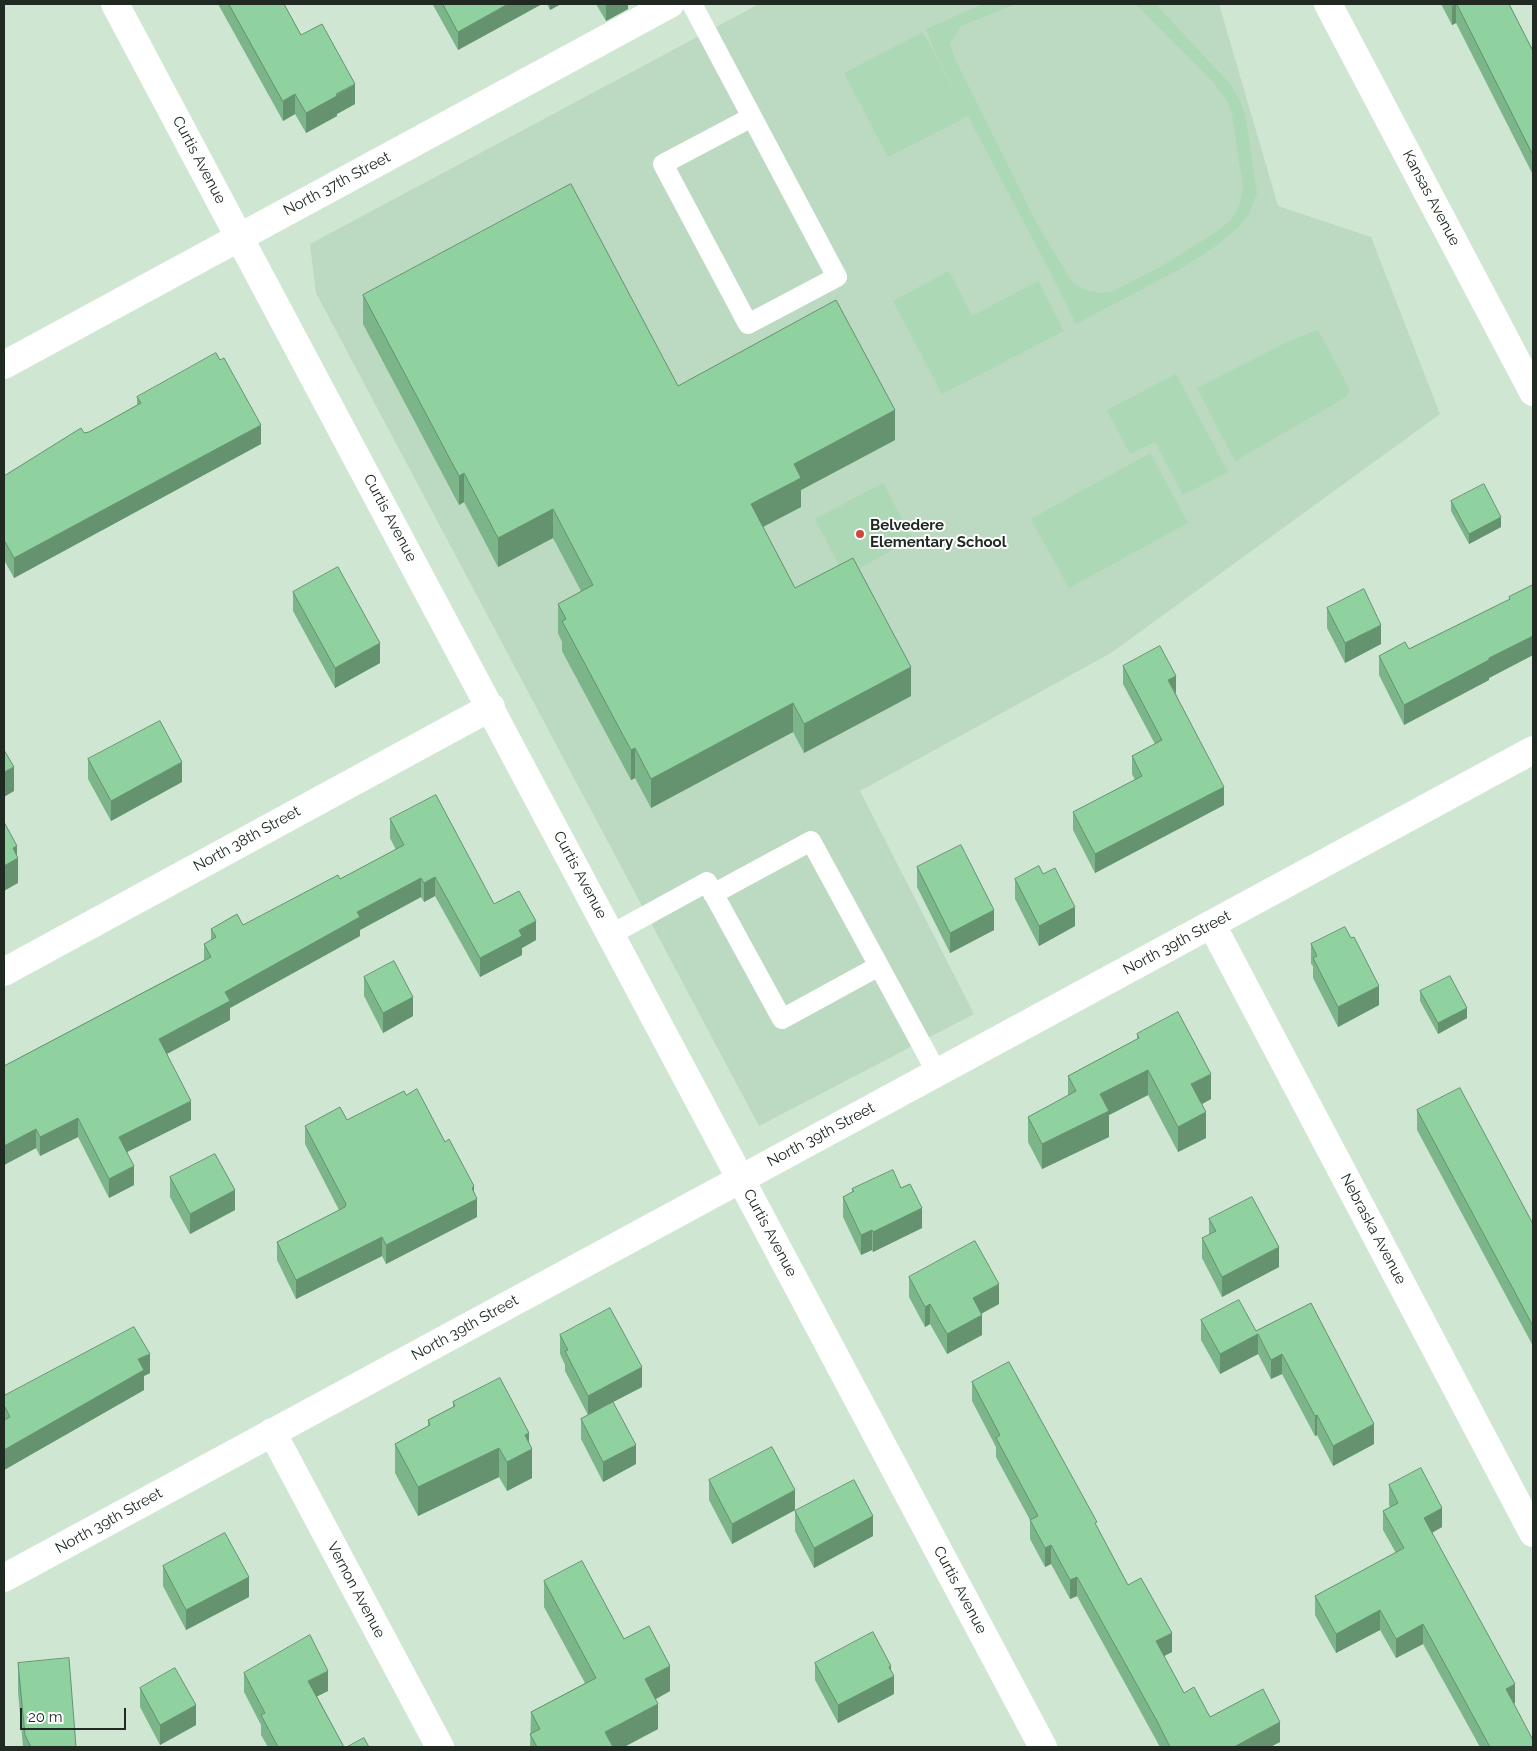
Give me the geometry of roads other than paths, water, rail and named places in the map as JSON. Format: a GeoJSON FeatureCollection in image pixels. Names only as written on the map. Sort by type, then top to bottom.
{"type":"FeatureCollection","features":[{"type":"Feature","properties":{"kind":"street","name":"Curtis Avenue"},"geometry":{"type":"LineString","coordinates":[[115,4],[612,934],[1043,1747]]}},
{"type":"Feature","properties":{"kind":"street","name":"North 37th Street"},"geometry":{"type":"LineString","coordinates":[[4,365],[670,4]]}},
{"type":"Feature","properties":{"kind":"street","name":"Kansas Avenue"},"geometry":{"type":"LineString","coordinates":[[1328,4],[1533,392]]}},
{"type":"Feature","properties":{"kind":"street","name":"North 38th Street"},"geometry":{"type":"LineString","coordinates":[[4,972],[491,707]]}},
{"type":"Feature","properties":{"kind":"street","name":"North 39th Street"},"geometry":{"type":"LineString","coordinates":[[4,1578],[1533,750]]}},
{"type":"Feature","properties":{"kind":"street","name":"Nebraska Avenue"},"geometry":{"type":"LineString","coordinates":[[1212,924],[1533,1533]]}},
{"type":"Feature","properties":{"kind":"street","name":"Vernon Avenue"},"geometry":{"type":"LineString","coordinates":[[272,1432],[440,1747]]}},
{"type":"Feature","properties":{"kind":"lane"},"geometry":{"type":"LineString","coordinates":[[692,4],[837,277],[748,324],[663,164],[752,117]]}},
{"type":"Feature","properties":{"kind":"lane"},"geometry":{"type":"LineString","coordinates":[[714,894],[810,841],[937,1072]]}},
{"type":"Feature","properties":{"kind":"lane"},"geometry":{"type":"LineString","coordinates":[[612,934],[707,882],[782,1019],[879,966]]}},
{"type":"Feature","properties":{"kind":"place","name":"Belvedere Elementary School"},"geometry":{"type":"Point","coordinates":[860,534]}}]}
